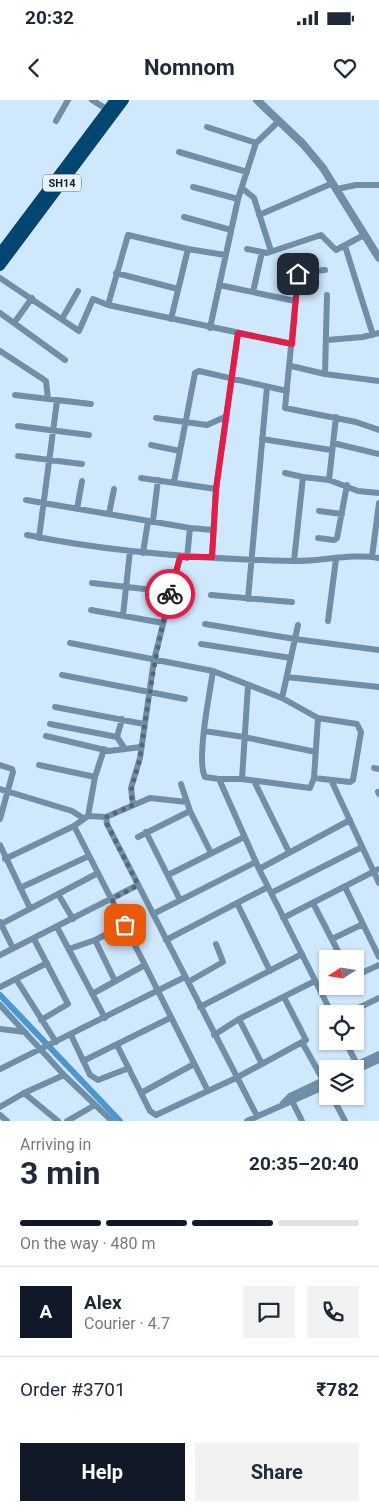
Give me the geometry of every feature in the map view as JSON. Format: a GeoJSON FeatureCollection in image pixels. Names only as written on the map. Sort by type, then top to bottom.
{"type":"FeatureCollection","features":[{"type":"Feature","properties":{"kind":"main road","name":"SH14"},"geometry":{"type":"LineString","coordinates":[[0,253],[115,100]]}},
{"type":"Feature","properties":{"kind":"main road","name":"SH14"},"geometry":{"type":"LineString","coordinates":[[0,266],[124,100]]}},
{"type":"Feature","properties":{"kind":"street"},"geometry":{"type":"LineString","coordinates":[[56,121],[68,100]]}},
{"type":"Feature","properties":{"kind":"street"},"geometry":{"type":"LineString","coordinates":[[92,100],[108,110]]}},
{"type":"Feature","properties":{"kind":"street"},"geometry":{"type":"LineString","coordinates":[[257,100],[303,144],[335,186],[379,258]]}},
{"type":"Feature","properties":{"kind":"street"},"geometry":{"type":"LineString","coordinates":[[210,328],[238,199],[256,143],[278,122]]}},
{"type":"Feature","properties":{"kind":"street"},"geometry":{"type":"LineString","coordinates":[[207,127],[256,143]]}},
{"type":"Feature","properties":{"kind":"street"},"geometry":{"type":"LineString","coordinates":[[179,152],[247,172]]}},
{"type":"Feature","properties":{"kind":"street"},"geometry":{"type":"LineString","coordinates":[[259,215],[335,186],[379,185]]}},
{"type":"Feature","properties":{"kind":"street"},"geometry":{"type":"LineString","coordinates":[[193,187],[238,199]]}},
{"type":"Feature","properties":{"kind":"street"},"geometry":{"type":"LineString","coordinates":[[242,188],[254,198],[271,251]]}},
{"type":"Feature","properties":{"kind":"street"},"geometry":{"type":"LineString","coordinates":[[184,217],[231,230]]}},
{"type":"Feature","properties":{"kind":"street"},"geometry":{"type":"LineString","coordinates":[[108,305],[116,273],[130,234],[188,249],[225,255]]}},
{"type":"Feature","properties":{"kind":"street"},"geometry":{"type":"LineString","coordinates":[[247,249],[262,252],[271,251],[321,235],[336,250],[364,235]]}},
{"type":"Feature","properties":{"kind":"street"},"geometry":{"type":"LineString","coordinates":[[327,340],[376,334],[345,246]]}},
{"type":"Feature","properties":{"kind":"street"},"geometry":{"type":"LineString","coordinates":[[172,319],[188,249]]}},
{"type":"Feature","properties":{"kind":"street"},"geometry":{"type":"LineString","coordinates":[[253,292],[262,252]]}},
{"type":"Feature","properties":{"kind":"street"},"geometry":{"type":"LineString","coordinates":[[325,270],[298,274],[291,366],[285,408],[336,417],[379,430]]}},
{"type":"Feature","properties":{"kind":"street"},"geometry":{"type":"LineString","coordinates":[[116,273],[178,289]]}},
{"type":"Feature","properties":{"kind":"street"},"geometry":{"type":"LineString","coordinates":[[2,279],[79,331],[92,299],[108,305],[210,328],[292,344]]}},
{"type":"Feature","properties":{"kind":"street"},"geometry":{"type":"LineString","coordinates":[[219,286],[295,301]]}},
{"type":"Feature","properties":{"kind":"street"},"geometry":{"type":"LineString","coordinates":[[62,319],[78,291]]}},
{"type":"Feature","properties":{"kind":"street"},"geometry":{"type":"LineString","coordinates":[[325,374],[327,294]]}},
{"type":"Feature","properties":{"kind":"street"},"geometry":{"type":"LineString","coordinates":[[14,323],[32,298]]}},
{"type":"Feature","properties":{"kind":"street"},"geometry":{"type":"LineString","coordinates":[[0,314],[65,360]]}},
{"type":"Feature","properties":{"kind":"street"},"geometry":{"type":"LineString","coordinates":[[212,557],[216,489],[238,333]]}},
{"type":"Feature","properties":{"kind":"street"},"geometry":{"type":"LineString","coordinates":[[0,351],[45,379],[48,386],[48,399]]}},
{"type":"Feature","properties":{"kind":"street"},"geometry":{"type":"LineString","coordinates":[[291,366],[325,374],[379,381]]}},
{"type":"Feature","properties":{"kind":"street"},"geometry":{"type":"LineString","coordinates":[[174,482],[195,373],[199,371],[287,391]]}},
{"type":"Feature","properties":{"kind":"street"},"geometry":{"type":"LineString","coordinates":[[248,599],[267,387]]}},
{"type":"Feature","properties":{"kind":"street"},"geometry":{"type":"LineString","coordinates":[[15,395],[91,404]]}},
{"type":"Feature","properties":{"kind":"street"},"geometry":{"type":"LineString","coordinates":[[39,538],[55,430],[57,400]]}},
{"type":"Feature","properties":{"kind":"street"},"geometry":{"type":"LineString","coordinates":[[156,418],[207,425],[226,417]]}},
{"type":"Feature","properties":{"kind":"street"},"geometry":{"type":"LineString","coordinates":[[329,480],[336,417]]}},
{"type":"Feature","properties":{"kind":"street"},"geometry":{"type":"LineString","coordinates":[[18,426],[89,435]]}},
{"type":"Feature","properties":{"kind":"street"},"geometry":{"type":"LineString","coordinates":[[262,439],[379,454]]}},
{"type":"Feature","properties":{"kind":"street"},"geometry":{"type":"LineString","coordinates":[[151,445],[180,450]]}},
{"type":"Feature","properties":{"kind":"street"},"geometry":{"type":"LineString","coordinates":[[18,456],[82,464]]}},
{"type":"Feature","properties":{"kind":"street"},"geometry":{"type":"LineString","coordinates":[[285,473],[329,480],[347,485],[358,491],[379,493]]}},
{"type":"Feature","properties":{"kind":"street"},"geometry":{"type":"LineString","coordinates":[[294,562],[303,477]]}},
{"type":"Feature","properties":{"kind":"street"},"geometry":{"type":"LineString","coordinates":[[141,478],[216,489]]}},
{"type":"Feature","properties":{"kind":"street"},"geometry":{"type":"LineString","coordinates":[[143,553],[158,480]]}},
{"type":"Feature","properties":{"kind":"street"},"geometry":{"type":"LineString","coordinates":[[77,509],[82,481]]}},
{"type":"Feature","properties":{"kind":"street"},"geometry":{"type":"LineString","coordinates":[[318,538],[336,539],[347,485]]}},
{"type":"Feature","properties":{"kind":"street"},"geometry":{"type":"LineString","coordinates":[[109,514],[114,489]]}},
{"type":"Feature","properties":{"kind":"street"},"geometry":{"type":"LineString","coordinates":[[26,500],[190,528],[213,530]]}},
{"type":"Feature","properties":{"kind":"street"},"geometry":{"type":"LineString","coordinates":[[27,535],[73,544],[187,558],[212,557],[294,562],[376,557],[379,504]]}},
{"type":"Feature","properties":{"kind":"street"},"geometry":{"type":"LineString","coordinates":[[319,511],[342,514]]}},
{"type":"Feature","properties":{"kind":"street"},"geometry":{"type":"LineString","coordinates":[[187,558],[190,528]]}},
{"type":"Feature","properties":{"kind":"street"},"geometry":{"type":"LineString","coordinates":[[123,615],[130,551]]}},
{"type":"Feature","properties":{"kind":"street"},"geometry":{"type":"LineString","coordinates":[[133,805],[131,788],[140,758],[154,660],[162,622],[180,557]]}},
{"type":"Feature","properties":{"kind":"street"},"geometry":{"type":"LineString","coordinates":[[328,621],[336,559]]}},
{"type":"Feature","properties":{"kind":"street"},"geometry":{"type":"LineString","coordinates":[[92,583],[154,590]]}},
{"type":"Feature","properties":{"kind":"street"},"geometry":{"type":"LineString","coordinates":[[211,595],[292,602]]}},
{"type":"Feature","properties":{"kind":"street"},"geometry":{"type":"LineString","coordinates":[[91,610],[162,622]]}},
{"type":"Feature","properties":{"kind":"street"},"geometry":{"type":"LineString","coordinates":[[205,624],[295,640],[379,650]]}},
{"type":"Feature","properties":{"kind":"street"},"geometry":{"type":"LineString","coordinates":[[282,698],[298,625]]}},
{"type":"Feature","properties":{"kind":"street"},"geometry":{"type":"LineString","coordinates":[[70,644],[213,671],[282,698],[318,718],[357,724],[361,732],[352,780],[332,782],[314,778]]}},
{"type":"Feature","properties":{"kind":"street"},"geometry":{"type":"LineString","coordinates":[[201,644],[291,658]]}},
{"type":"Feature","properties":{"kind":"street"},"geometry":{"type":"LineString","coordinates":[[213,671],[204,731],[203,775],[219,779],[242,779],[310,788],[314,778],[318,718]]}},
{"type":"Feature","properties":{"kind":"street"},"geometry":{"type":"LineString","coordinates":[[62,675],[185,699]]}},
{"type":"Feature","properties":{"kind":"street"},"geometry":{"type":"LineString","coordinates":[[287,677],[379,687]]}},
{"type":"Feature","properties":{"kind":"street"},"geometry":{"type":"LineString","coordinates":[[242,779],[248,686]]}},
{"type":"Feature","properties":{"kind":"street"},"geometry":{"type":"LineString","coordinates":[[55,707],[144,724]]}},
{"type":"Feature","properties":{"kind":"street"},"geometry":{"type":"LineString","coordinates":[[117,738],[122,719]]}},
{"type":"Feature","properties":{"kind":"street"},"geometry":{"type":"LineString","coordinates":[[50,724],[117,738],[124,749]]}},
{"type":"Feature","properties":{"kind":"street"},"geometry":{"type":"LineString","coordinates":[[204,731],[316,752]]}},
{"type":"Feature","properties":{"kind":"street"},"geometry":{"type":"LineString","coordinates":[[46,736],[104,749],[141,747]]}},
{"type":"Feature","properties":{"kind":"street"},"geometry":{"type":"LineString","coordinates":[[6,859],[74,826],[86,817],[95,777],[104,749]]}},
{"type":"Feature","properties":{"kind":"street"},"geometry":{"type":"LineString","coordinates":[[0,765],[13,770],[9,791],[0,819]]}},
{"type":"Feature","properties":{"kind":"street"},"geometry":{"type":"LineString","coordinates":[[39,765],[95,777]]}},
{"type":"Feature","properties":{"kind":"street"},"geometry":{"type":"LineString","coordinates":[[219,779],[257,866],[319,989]]}},
{"type":"Feature","properties":{"kind":"street"},"geometry":{"type":"LineString","coordinates":[[254,781],[289,852]]}},
{"type":"Feature","properties":{"kind":"street"},"geometry":{"type":"LineString","coordinates":[[332,782],[362,847],[376,871],[379,883]]}},
{"type":"Feature","properties":{"kind":"street"},"geometry":{"type":"LineString","coordinates":[[181,784],[190,811],[211,853]]}},
{"type":"Feature","properties":{"kind":"street"},"geometry":{"type":"LineString","coordinates":[[0,789],[76,812],[86,817],[106,817],[150,798],[187,802]]}},
{"type":"Feature","properties":{"kind":"street"},"geometry":{"type":"LineString","coordinates":[[138,837],[190,811]]}},
{"type":"Feature","properties":{"kind":"street"},"geometry":{"type":"LineString","coordinates":[[106,817],[111,833],[256,1116]]}},
{"type":"Feature","properties":{"kind":"street"},"geometry":{"type":"LineString","coordinates":[[152,914],[289,852],[350,820]]}},
{"type":"Feature","properties":{"kind":"street"},"geometry":{"type":"LineString","coordinates":[[74,826],[145,965],[156,992],[208,1091]]}},
{"type":"Feature","properties":{"kind":"street"},"geometry":{"type":"LineString","coordinates":[[146,832],[180,900]]}},
{"type":"Feature","properties":{"kind":"street"},"geometry":{"type":"LineString","coordinates":[[168,875],[244,837]]}},
{"type":"Feature","properties":{"kind":"street"},"geometry":{"type":"LineString","coordinates":[[0,845],[30,908]]}},
{"type":"Feature","properties":{"kind":"street"},"geometry":{"type":"LineString","coordinates":[[166,940],[237,903],[362,847]]}},
{"type":"Feature","properties":{"kind":"street"},"geometry":{"type":"LineString","coordinates":[[20,888],[89,856]]}},
{"type":"Feature","properties":{"kind":"street"},"geometry":{"type":"LineString","coordinates":[[284,918],[376,871]]}},
{"type":"Feature","properties":{"kind":"street"},"geometry":{"type":"LineString","coordinates":[[13,948],[0,923],[98,873]]}},
{"type":"Feature","properties":{"kind":"street"},"geometry":{"type":"LineString","coordinates":[[0,955],[57,928],[138,885]]}},
{"type":"Feature","properties":{"kind":"street"},"geometry":{"type":"LineString","coordinates":[[345,887],[379,957]]}},
{"type":"Feature","properties":{"kind":"street"},"geometry":{"type":"LineString","coordinates":[[58,894],[73,919]]}},
{"type":"Feature","properties":{"kind":"street"},"geometry":{"type":"LineString","coordinates":[[237,903],[270,971]]}},
{"type":"Feature","properties":{"kind":"street"},"geometry":{"type":"LineString","coordinates":[[313,903],[337,950]]}},
{"type":"Feature","properties":{"kind":"street"},"geometry":{"type":"LineString","coordinates":[[332,940],[363,924]]}},
{"type":"Feature","properties":{"kind":"street"},"geometry":{"type":"LineString","coordinates":[[68,949],[95,940],[125,925]]}},
{"type":"Feature","properties":{"kind":"street"},"geometry":{"type":"LineString","coordinates":[[57,928],[104,1018]]}},
{"type":"Feature","properties":{"kind":"street"},"geometry":{"type":"LineString","coordinates":[[34,939],[68,1004],[41,1020]]}},
{"type":"Feature","properties":{"kind":"street"},"geometry":{"type":"LineString","coordinates":[[95,940],[115,981]]}},
{"type":"Feature","properties":{"kind":"street"},"geometry":{"type":"LineString","coordinates":[[0,1069],[156,992],[223,962],[216,944]]}},
{"type":"Feature","properties":{"kind":"street"},"geometry":{"type":"LineString","coordinates":[[200,1007],[302,954]]}},
{"type":"Feature","properties":{"kind":"street"},"geometry":{"type":"LineString","coordinates":[[0,987],[46,963]]}},
{"type":"Feature","properties":{"kind":"street"},"geometry":{"type":"LineString","coordinates":[[92,994],[145,965]]}},
{"type":"Feature","properties":{"kind":"street"},"geometry":{"type":"LineString","coordinates":[[364,972],[379,965]]}},
{"type":"Feature","properties":{"kind":"street"},"geometry":{"type":"LineString","coordinates":[[16,979],[55,1042]]}},
{"type":"Feature","properties":{"kind":"street"},"geometry":{"type":"LineString","coordinates":[[214,1035],[239,1019],[315,980]]}},
{"type":"Feature","properties":{"kind":"street"},"geometry":{"type":"LineString","coordinates":[[117,1045],[152,1113],[156,1115],[236,1078],[306,1040],[284,996]]}},
{"type":"Feature","properties":{"kind":"street"},"geometry":{"type":"LineString","coordinates":[[364,1005],[379,998]]}},
{"type":"Feature","properties":{"kind":"street"},"geometry":{"type":"LineString","coordinates":[[0,1006],[25,1032],[44,1048],[64,1075],[112,1121]]}},
{"type":"Feature","properties":{"kind":"street"},"geometry":{"type":"LineString","coordinates":[[83,1061],[170,1018]]}},
{"type":"Feature","properties":{"kind":"street"},"geometry":{"type":"LineString","coordinates":[[239,1019],[262,1064]]}},
{"type":"Feature","properties":{"kind":"street"},"geometry":{"type":"LineString","coordinates":[[0,1029],[25,1032]]}},
{"type":"Feature","properties":{"kind":"street"},"geometry":{"type":"LineString","coordinates":[[70,1035],[90,1075],[98,1080],[129,1068]]}},
{"type":"Feature","properties":{"kind":"street"},"geometry":{"type":"LineString","coordinates":[[302,1042],[319,1071]]}},
{"type":"Feature","properties":{"kind":"street"},"geometry":{"type":"LineString","coordinates":[[364,1063],[379,1054]]}},
{"type":"Feature","properties":{"kind":"street"},"geometry":{"type":"LineString","coordinates":[[364,1065],[379,1060]]}},
{"type":"Feature","properties":{"kind":"street"},"geometry":{"type":"LineString","coordinates":[[0,1063],[8,1064]]}},
{"type":"Feature","properties":{"kind":"street"},"geometry":{"type":"LineString","coordinates":[[141,1093],[194,1064]]}},
{"type":"Feature","properties":{"kind":"street"},"geometry":{"type":"LineString","coordinates":[[0,1107],[24,1093],[64,1075]]}},
{"type":"Feature","properties":{"kind":"street"},"geometry":{"type":"LineString","coordinates":[[282,1104],[290,1096],[319,1086]]}},
{"type":"Feature","properties":{"kind":"street"},"geometry":{"type":"LineString","coordinates":[[248,1121],[319,1087]]}},
{"type":"Feature","properties":{"kind":"street"},"geometry":{"type":"LineString","coordinates":[[24,1093],[58,1121]]}},
{"type":"Feature","properties":{"kind":"street"},"geometry":{"type":"LineString","coordinates":[[292,1101],[302,1121]]}},
{"type":"Feature","properties":{"kind":"street"},"geometry":{"type":"LineString","coordinates":[[67,1121],[95,1105]]}},
{"type":"Feature","properties":{"kind":"street"},"geometry":{"type":"LineString","coordinates":[[337,1105],[345,1121]]}},
{"type":"Feature","properties":{"kind":"street"},"geometry":{"type":"LineString","coordinates":[[0,1115],[7,1121]]}},
{"type":"Feature","properties":{"kind":"waterway"},"geometry":{"type":"LineString","coordinates":[[0,995],[120,1121]]}},
{"type":"Feature","properties":{"kind":"way so far"},"geometry":{"type":"LineString","coordinates":[[125,925],[112,899],[138,885],[107,824],[106,817],[133,805],[131,788],[140,758],[154,660],[170,594]]}},
{"type":"Feature","properties":{"kind":"route"},"geometry":{"type":"LineString","coordinates":[[170,594],[180,557],[212,557],[216,489],[238,333],[292,344],[298,274]]}}]}
